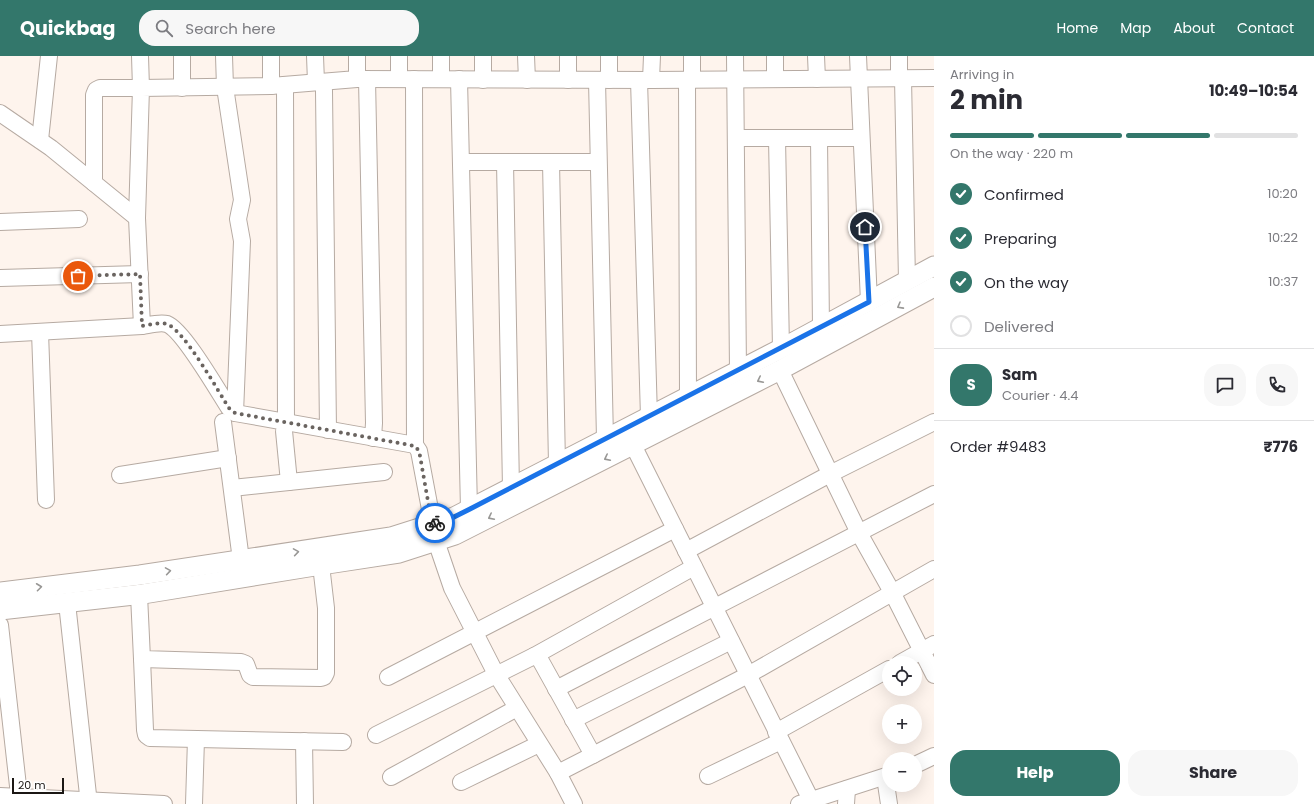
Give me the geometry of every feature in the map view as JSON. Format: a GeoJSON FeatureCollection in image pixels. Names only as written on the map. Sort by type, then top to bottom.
{"type":"FeatureCollection","features":[{"type":"Feature","properties":{"kind":"street"},"geometry":{"type":"LineString","coordinates":[[40,140],[49,56]]}},
{"type":"Feature","properties":{"kind":"street"},"geometry":{"type":"LineString","coordinates":[[140,56],[141,88],[137,218],[142,326]]}},
{"type":"Feature","properties":{"kind":"street"},"geometry":{"type":"LineString","coordinates":[[182,56],[182,88]]}},
{"type":"Feature","properties":{"kind":"street"},"geometry":{"type":"LineString","coordinates":[[224,56],[225,87],[242,200],[238,219],[242,241],[229,418]]}},
{"type":"Feature","properties":{"kind":"street"},"geometry":{"type":"LineString","coordinates":[[270,56],[278,85],[285,426],[289,482]]}},
{"type":"Feature","properties":{"kind":"street"},"geometry":{"type":"LineString","coordinates":[[316,56],[319,82],[324,91],[328,430]]}},
{"type":"Feature","properties":{"kind":"street"},"geometry":{"type":"LineString","coordinates":[[357,56],[362,79],[374,423],[373,438]]}},
{"type":"Feature","properties":{"kind":"street"},"geometry":{"type":"LineString","coordinates":[[399,56],[407,79],[415,446],[419,451],[434,533],[452,588],[496,674],[558,773],[574,804]]}},
{"type":"Feature","properties":{"kind":"street"},"geometry":{"type":"LineString","coordinates":[[441,56],[441,79]]}},
{"type":"Feature","properties":{"kind":"street"},"geometry":{"type":"LineString","coordinates":[[483,56],[483,80]]}},
{"type":"Feature","properties":{"kind":"street"},"geometry":{"type":"LineString","coordinates":[[526,56],[527,80]]}},
{"type":"Feature","properties":{"kind":"street"},"geometry":{"type":"LineString","coordinates":[[568,56],[568,80]]}},
{"type":"Feature","properties":{"kind":"street"},"geometry":{"type":"LineString","coordinates":[[605,440],[598,162],[603,80],[609,56]]}},
{"type":"Feature","properties":{"kind":"street"},"geometry":{"type":"LineString","coordinates":[[649,417],[645,80],[652,56]]}},
{"type":"Feature","properties":{"kind":"street"},"geometry":{"type":"LineString","coordinates":[[688,397],[689,80],[692,56]]}},
{"type":"Feature","properties":{"kind":"street"},"geometry":{"type":"LineString","coordinates":[[735,56],[738,371]]}},
{"type":"Feature","properties":{"kind":"street"},"geometry":{"type":"LineString","coordinates":[[775,56],[775,79]]}},
{"type":"Feature","properties":{"kind":"street"},"geometry":{"type":"LineString","coordinates":[[816,56],[817,79]]}},
{"type":"Feature","properties":{"kind":"street"},"geometry":{"type":"LineString","coordinates":[[858,56],[869,302]]}},
{"type":"Feature","properties":{"kind":"street"},"geometry":{"type":"LineString","coordinates":[[899,56],[901,78],[907,281]]}},
{"type":"Feature","properties":{"kind":"street"},"geometry":{"type":"LineString","coordinates":[[94,183],[94,95],[96,90],[100,88],[225,87],[362,79],[689,80],[934,78]]}},
{"type":"Feature","properties":{"kind":"street"},"geometry":{"type":"LineString","coordinates":[[459,79],[470,509]]}},
{"type":"Feature","properties":{"kind":"street"},"geometry":{"type":"LineString","coordinates":[[0,113],[40,140],[137,218]]}},
{"type":"Feature","properties":{"kind":"street"},"geometry":{"type":"LineString","coordinates":[[736,138],[861,138]]}},
{"type":"Feature","properties":{"kind":"street"},"geometry":{"type":"LineString","coordinates":[[777,138],[781,349]]}},
{"type":"Feature","properties":{"kind":"street"},"geometry":{"type":"LineString","coordinates":[[819,138],[821,328]]}},
{"type":"Feature","properties":{"kind":"street"},"geometry":{"type":"LineString","coordinates":[[461,162],[598,162]]}},
{"type":"Feature","properties":{"kind":"street"},"geometry":{"type":"LineString","coordinates":[[505,162],[511,488]]}},
{"type":"Feature","properties":{"kind":"street"},"geometry":{"type":"LineString","coordinates":[[551,162],[557,464]]}},
{"type":"Feature","properties":{"kind":"street"},"geometry":{"type":"LineString","coordinates":[[0,222],[79,219]]}},
{"type":"Feature","properties":{"kind":"street"},"geometry":{"type":"LineString","coordinates":[[0,610],[139,595],[399,552],[434,533],[454,517],[781,349],[934,266]]}},
{"type":"Feature","properties":{"kind":"street"},"geometry":{"type":"LineString","coordinates":[[0,278],[140,274]]}},
{"type":"Feature","properties":{"kind":"street"},"geometry":{"type":"LineString","coordinates":[[0,592],[140,575],[391,537],[434,533],[455,535],[780,370],[934,287]]}},
{"type":"Feature","properties":{"kind":"street"},"geometry":{"type":"LineString","coordinates":[[0,334],[165,324],[173,327],[186,341],[229,408],[228,458],[241,560]]}},
{"type":"Feature","properties":{"kind":"street"},"geometry":{"type":"LineString","coordinates":[[40,332],[46,500]]}},
{"type":"Feature","properties":{"kind":"street"},"geometry":{"type":"LineString","coordinates":[[780,370],[860,533],[892,592],[928,647],[934,675]]}},
{"type":"Feature","properties":{"kind":"street"},"geometry":{"type":"LineString","coordinates":[[229,418],[285,426],[328,430],[415,446]]}},
{"type":"Feature","properties":{"kind":"street"},"geometry":{"type":"LineString","coordinates":[[686,551],[830,474],[934,422]]}},
{"type":"Feature","properties":{"kind":"street"},"geometry":{"type":"LineString","coordinates":[[633,445],[779,736],[805,802],[847,796],[882,778]]}},
{"type":"Feature","properties":{"kind":"street"},"geometry":{"type":"LineString","coordinates":[[120,475],[228,458]]}},
{"type":"Feature","properties":{"kind":"street"},"geometry":{"type":"LineString","coordinates":[[232,488],[384,472]]}},
{"type":"Feature","properties":{"kind":"street"},"geometry":{"type":"LineString","coordinates":[[556,689],[934,494]]}},
{"type":"Feature","properties":{"kind":"street"},"geometry":{"type":"LineString","coordinates":[[388,677],[675,529]]}},
{"type":"Feature","properties":{"kind":"street"},"geometry":{"type":"LineString","coordinates":[[142,659],[241,662],[246,664],[250,675],[254,677],[324,677],[326,673],[326,615],[321,565]]}},
{"type":"Feature","properties":{"kind":"street"},"geometry":{"type":"LineString","coordinates":[[376,735],[534,656],[694,566]]}},
{"type":"Feature","properties":{"kind":"street"},"geometry":{"type":"LineString","coordinates":[[558,773],[748,675],[934,569]]}},
{"type":"Feature","properties":{"kind":"street"},"geometry":{"type":"LineString","coordinates":[[139,595],[145,730],[146,735],[150,738],[343,742]]}},
{"type":"Feature","properties":{"kind":"street"},"geometry":{"type":"LineString","coordinates":[[67,603],[88,802]]}},
{"type":"Feature","properties":{"kind":"street"},"geometry":{"type":"LineString","coordinates":[[0,625],[5,706],[20,800]]}},
{"type":"Feature","properties":{"kind":"street"},"geometry":{"type":"LineString","coordinates":[[573,720],[731,641]]}},
{"type":"Feature","properties":{"kind":"street"},"geometry":{"type":"LineString","coordinates":[[912,656],[928,647]]}},
{"type":"Feature","properties":{"kind":"street"},"geometry":{"type":"LineString","coordinates":[[534,656],[540,658],[593,755]]}},
{"type":"Feature","properties":{"kind":"street"},"geometry":{"type":"LineString","coordinates":[[708,776],[779,736],[882,673]]}},
{"type":"Feature","properties":{"kind":"street"},"geometry":{"type":"LineString","coordinates":[[391,777],[516,708]]}},
{"type":"Feature","properties":{"kind":"street"},"geometry":{"type":"LineString","coordinates":[[194,804],[196,739]]}},
{"type":"Feature","properties":{"kind":"street"},"geometry":{"type":"LineString","coordinates":[[304,741],[305,804]]}},
{"type":"Feature","properties":{"kind":"street"},"geometry":{"type":"LineString","coordinates":[[461,782],[539,744]]}},
{"type":"Feature","properties":{"kind":"street"},"geometry":{"type":"LineString","coordinates":[[922,762],[934,756]]}},
{"type":"Feature","properties":{"kind":"street"},"geometry":{"type":"LineString","coordinates":[[888,792],[889,804]]}},
{"type":"Feature","properties":{"kind":"street"},"geometry":{"type":"LineString","coordinates":[[0,796],[20,800],[164,804]]}},
{"type":"Feature","properties":{"kind":"way so far"},"geometry":{"type":"LineString","coordinates":[[78,276],[140,274],[142,326],[165,324],[173,327],[186,341],[229,408],[235,413],[415,446],[419,451],[432,524],[435,523]]}},
{"type":"Feature","properties":{"kind":"route"},"geometry":{"type":"LineString","coordinates":[[435,523],[454,517],[470,509],[869,302],[865,227]]}}]}
